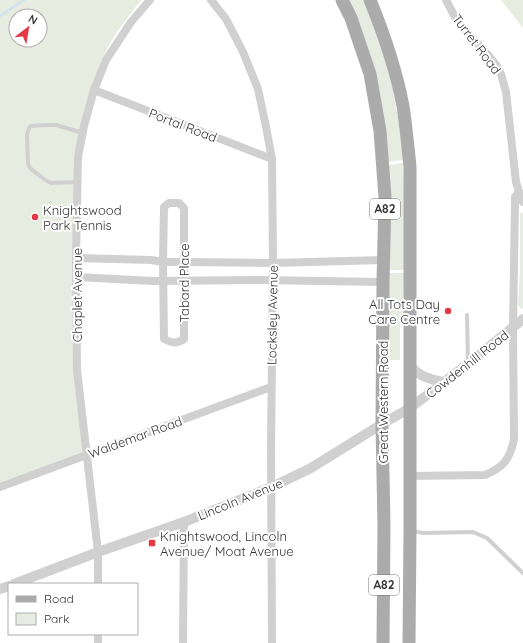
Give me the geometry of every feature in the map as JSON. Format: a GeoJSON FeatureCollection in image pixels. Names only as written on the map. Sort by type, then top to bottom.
{"type":"FeatureCollection","features":[{"type":"Feature","properties":{"kind":"main road","name":"Great Western Road"},"geometry":{"type":"LineString","coordinates":[[342,0],[351,18],[370,74],[380,131],[385,197],[382,424],[384,526],[383,643]]}},
{"type":"Feature","properties":{"kind":"main road","name":"Great Western Road"},"geometry":{"type":"LineString","coordinates":[[370,0],[380,24],[395,73],[407,133],[410,167],[409,643]]}},
{"type":"Feature","properties":{"kind":"street","name":"Chaplet Avenue"},"geometry":{"type":"LineString","coordinates":[[98,583],[98,552],[77,370],[76,258],[78,156],[94,90],[106,60],[131,22],[150,0]]}},
{"type":"Feature","properties":{"kind":"street","name":"Locksley Avenue"},"geometry":{"type":"LineString","coordinates":[[211,0],[226,19],[233,32],[258,89],[272,159],[272,643]]}},
{"type":"Feature","properties":{"kind":"street","name":"Turret Road"},"geometry":{"type":"LineString","coordinates":[[410,476],[485,475],[502,466],[508,459],[512,450],[514,439],[514,203],[519,192],[515,172],[506,92],[497,66],[463,28],[446,0]]}},
{"type":"Feature","properties":{"kind":"street","name":"Portal Road"},"geometry":{"type":"LineString","coordinates":[[94,90],[272,159]]}},
{"type":"Feature","properties":{"kind":"street"},"geometry":{"type":"LineString","coordinates":[[519,192],[523,202]]}},
{"type":"Feature","properties":{"kind":"street","name":"Tabard Place"},"geometry":{"type":"LineString","coordinates":[[169,203],[179,203],[184,208],[185,280],[184,339],[179,342],[170,342],[164,339],[163,262],[164,207],[169,203]]}},
{"type":"Feature","properties":{"kind":"street"},"geometry":{"type":"LineString","coordinates":[[76,258],[151,260],[163,262],[273,263],[384,260]]}},
{"type":"Feature","properties":{"kind":"street"},"geometry":{"type":"LineString","coordinates":[[77,277],[163,280],[383,282]]}},
{"type":"Feature","properties":{"kind":"street","name":"Cowdenhill Road"},"geometry":{"type":"LineString","coordinates":[[410,408],[468,364],[523,319]]}},
{"type":"Feature","properties":{"kind":"street"},"geometry":{"type":"LineString","coordinates":[[410,365],[420,375],[443,382]]}},
{"type":"Feature","properties":{"kind":"street","name":"Waldemar Road"},"geometry":{"type":"LineString","coordinates":[[0,488],[271,387]]}},
{"type":"Feature","properties":{"kind":"street","name":"Lincoln Avenue"},"geometry":{"type":"LineString","coordinates":[[17,583],[98,552],[184,522],[272,487],[311,468],[410,408]]}},
{"type":"Feature","properties":{"kind":"street"},"geometry":{"type":"LineString","coordinates":[[183,643],[184,522]]}},
{"type":"Feature","properties":{"kind":"lane"},"geometry":{"type":"LineString","coordinates":[[78,182],[51,183],[30,168],[28,163],[27,135],[31,126],[56,125],[83,133]]}},
{"type":"Feature","properties":{"kind":"lane"},"geometry":{"type":"LineString","coordinates":[[467,315],[468,364]]}},
{"type":"Feature","properties":{"kind":"lane"},"geometry":{"type":"LineString","coordinates":[[410,531],[423,533],[473,532],[487,538],[523,573]]}},
{"type":"Feature","properties":{"kind":"green space"},"geometry":{"type":"Polygon","coordinates":[[[0,0],[141,0],[119,29],[101,61],[78,157],[77,370],[87,455],[0,487],[0,0]]]}},
{"type":"Feature","properties":{"kind":"green space"},"geometry":{"type":"Polygon","coordinates":[[[347,0],[363,0],[375,28],[392,87],[402,144],[403,160],[388,162],[347,0]]]}},
{"type":"Feature","properties":{"kind":"green space"},"geometry":{"type":"Polygon","coordinates":[[[501,0],[523,0],[523,28],[501,0]]]}},
{"type":"Feature","properties":{"kind":"green space"},"geometry":{"type":"Polygon","coordinates":[[[403,163],[404,270],[389,270],[389,165],[403,163]]]}},
{"type":"Feature","properties":{"kind":"green space"},"geometry":{"type":"Polygon","coordinates":[[[522,212],[522,309],[518,305],[520,214],[522,212]]]}},
{"type":"Feature","properties":{"kind":"green space"},"geometry":{"type":"Polygon","coordinates":[[[389,273],[404,273],[403,313],[400,325],[400,360],[389,360],[389,273]]]}},
{"type":"Feature","properties":{"kind":"waterway"},"geometry":{"type":"LineString","coordinates":[[0,16],[24,0]]}},
{"type":"Feature","properties":{"kind":"place","name":"Knightswood Park Tennis"},"geometry":{"type":"Point","coordinates":[35,217]}},
{"type":"Feature","properties":{"kind":"place","name":"All Tots Day Care Centre"},"geometry":{"type":"Point","coordinates":[448,311]}},
{"type":"Feature","properties":{"kind":"place","name":"Knightswood, Lincoln Avenue/ Moat Avenue"},"geometry":{"type":"Point","coordinates":[152,543]}}]}
